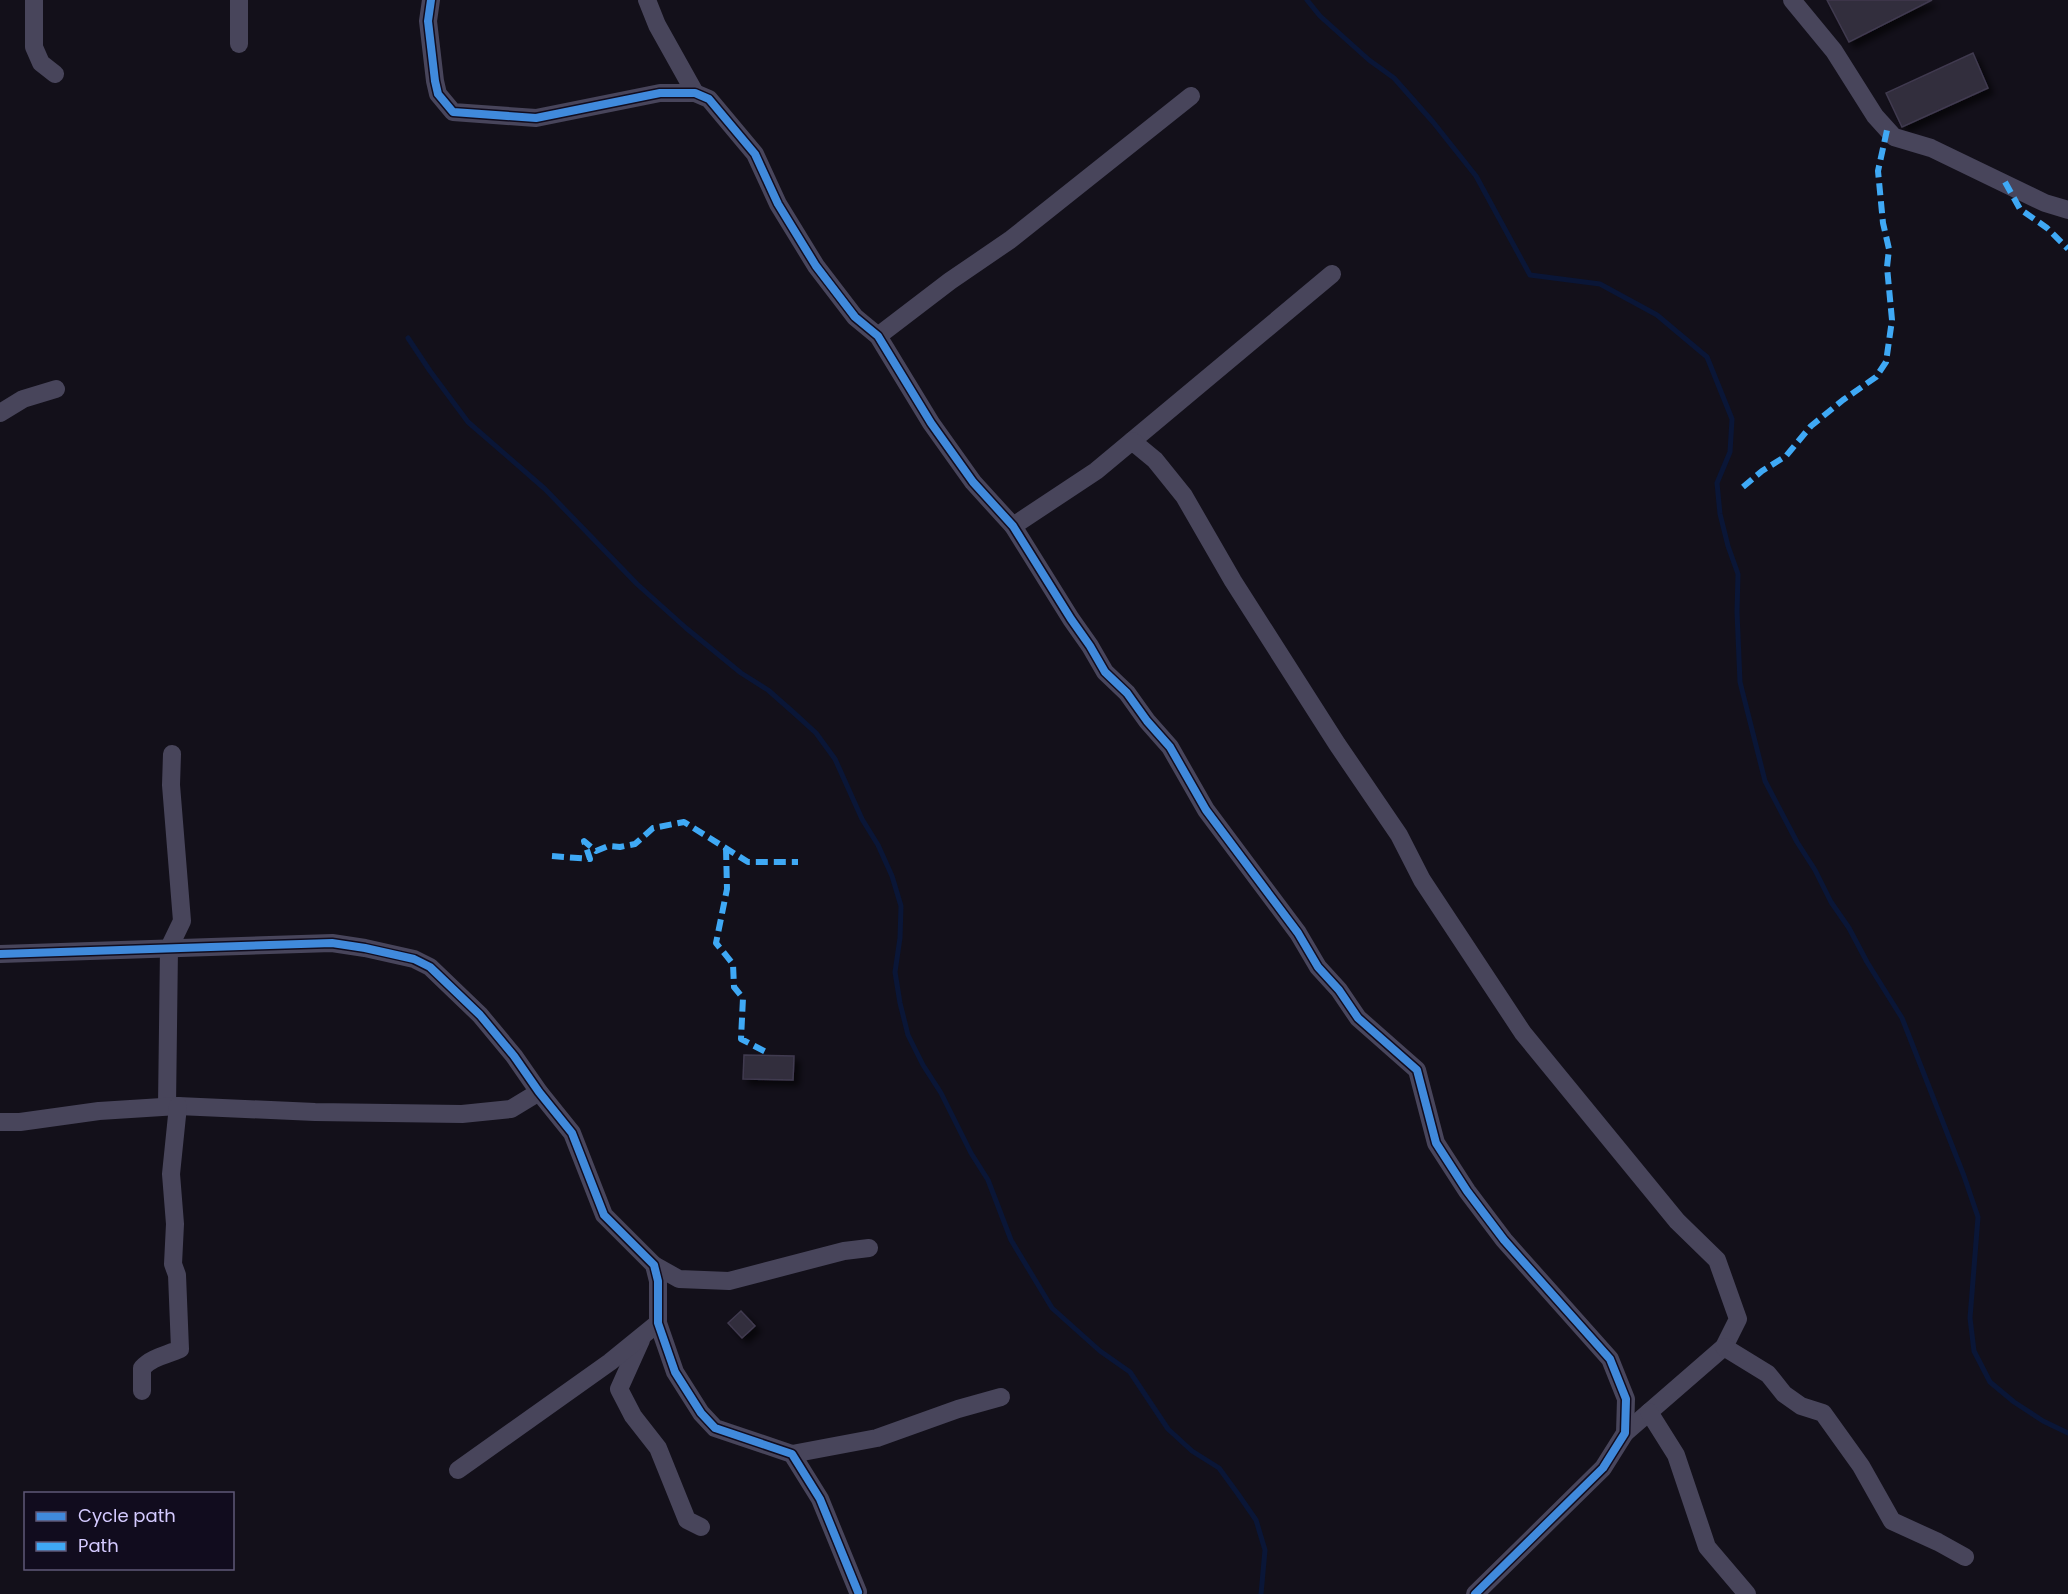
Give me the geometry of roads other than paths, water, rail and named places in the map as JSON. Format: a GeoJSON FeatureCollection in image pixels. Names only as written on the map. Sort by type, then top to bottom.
{"type":"FeatureCollection","features":[{"type":"Feature","properties":{"kind":"street"},"geometry":{"type":"LineString","coordinates":[[34,0],[34,47],[41,63],[56,74]]}},
{"type":"Feature","properties":{"kind":"street"},"geometry":{"type":"LineString","coordinates":[[239,0],[239,45]]}},
{"type":"Feature","properties":{"kind":"street"},"geometry":{"type":"LineString","coordinates":[[431,0],[428,21],[435,81],[438,94],[453,112],[536,118],[660,93],[695,93],[709,99],[755,154],[778,204],[816,266],[855,317],[878,336],[932,423],[973,482],[1013,526],[1105,672],[1127,693],[1170,747],[1206,810],[1298,933],[1318,967],[1339,990],[1358,1018],[1416,1070],[1436,1143],[1461,1182],[1504,1240],[1610,1359],[1626,1399],[1625,1433]]}},
{"type":"Feature","properties":{"kind":"street"},"geometry":{"type":"LineString","coordinates":[[647,0],[657,26],[695,93]]}},
{"type":"Feature","properties":{"kind":"street"},"geometry":{"type":"LineString","coordinates":[[1792,0],[1834,51],[1875,116],[1894,137],[1931,148],[2045,203],[2068,210]]}},
{"type":"Feature","properties":{"kind":"street"},"geometry":{"type":"LineString","coordinates":[[878,336],[950,281],[1010,240],[1191,96]]}},
{"type":"Feature","properties":{"kind":"street"},"geometry":{"type":"LineString","coordinates":[[1013,526],[1096,471],[1332,274]]}},
{"type":"Feature","properties":{"kind":"street"},"geometry":{"type":"LineString","coordinates":[[0,413],[23,399],[57,389]]}},
{"type":"Feature","properties":{"kind":"street"},"geometry":{"type":"LineString","coordinates":[[1132,441],[1155,460],[1184,496],[1233,581],[1337,744],[1399,835],[1422,880],[1523,1033],[1677,1221],[1716,1260],[1738,1319],[1724,1347],[1625,1433],[1603,1468],[1475,1594]]}},
{"type":"Feature","properties":{"kind":"street"},"geometry":{"type":"LineString","coordinates":[[142,1391],[142,1368],[150,1360],[180,1349],[177,1275],[173,1264],[175,1224],[171,1174],[169,948],[182,921],[171,785],[172,754]]}},
{"type":"Feature","properties":{"kind":"street"},"geometry":{"type":"LineString","coordinates":[[0,954],[332,943],[414,959],[430,967],[480,1015],[514,1056],[572,1133],[604,1215],[654,1265],[679,1280],[729,1281],[844,1251],[869,1248]]}},
{"type":"Feature","properties":{"kind":"street"},"geometry":{"type":"LineString","coordinates":[[0,1122],[27,1122],[99,1111],[172,1106],[315,1112],[462,1114],[511,1108],[539,1092]]}},
{"type":"Feature","properties":{"kind":"street"},"geometry":{"type":"LineString","coordinates":[[654,1265],[658,1281],[658,1323],[675,1372],[701,1413],[715,1428],[792,1454],[877,1438],[958,1409],[1001,1397]]}},
{"type":"Feature","properties":{"kind":"street"},"geometry":{"type":"LineString","coordinates":[[458,1470],[610,1362],[658,1323]]}},
{"type":"Feature","properties":{"kind":"street"},"geometry":{"type":"LineString","coordinates":[[643,1336],[619,1389],[633,1416],[658,1448],[687,1520],[701,1527]]}},
{"type":"Feature","properties":{"kind":"street"},"geometry":{"type":"LineString","coordinates":[[1724,1347],[1768,1374],[1784,1394],[1801,1406],[1823,1413],[1861,1466],[1892,1521],[1965,1557]]}},
{"type":"Feature","properties":{"kind":"street"},"geometry":{"type":"LineString","coordinates":[[1649,1412],[1676,1455],[1707,1547],[1747,1594]]}},
{"type":"Feature","properties":{"kind":"street"},"geometry":{"type":"LineString","coordinates":[[792,1454],[820,1499],[858,1592]]}},
{"type":"Feature","properties":{"kind":"waterway"},"geometry":{"type":"LineString","coordinates":[[1307,0],[1320,16],[1369,60],[1394,78],[1433,122],[1476,176],[1530,275],[1600,284],[1657,315],[1707,357],[1732,419],[1730,452],[1717,483],[1720,514],[1738,574],[1740,682],[1765,781],[1831,902],[1902,1018],[1964,1176],[1978,1217],[1970,1318],[1974,1351],[1990,1382],[2014,1402],[2043,1421],[2068,1433]]}},
{"type":"Feature","properties":{"kind":"waterway"},"geometry":{"type":"LineString","coordinates":[[408,338],[468,422],[545,489],[637,584],[686,628],[741,673],[768,690],[816,733],[835,759],[862,819],[878,845],[892,876],[901,906],[900,938],[895,972],[908,1035],[971,1153],[988,1180],[1011,1240],[1052,1308],[1100,1351],[1130,1372],[1168,1429],[1192,1451],[1219,1468],[1238,1494],[1256,1520],[1265,1550],[1261,1594]]}}]}
